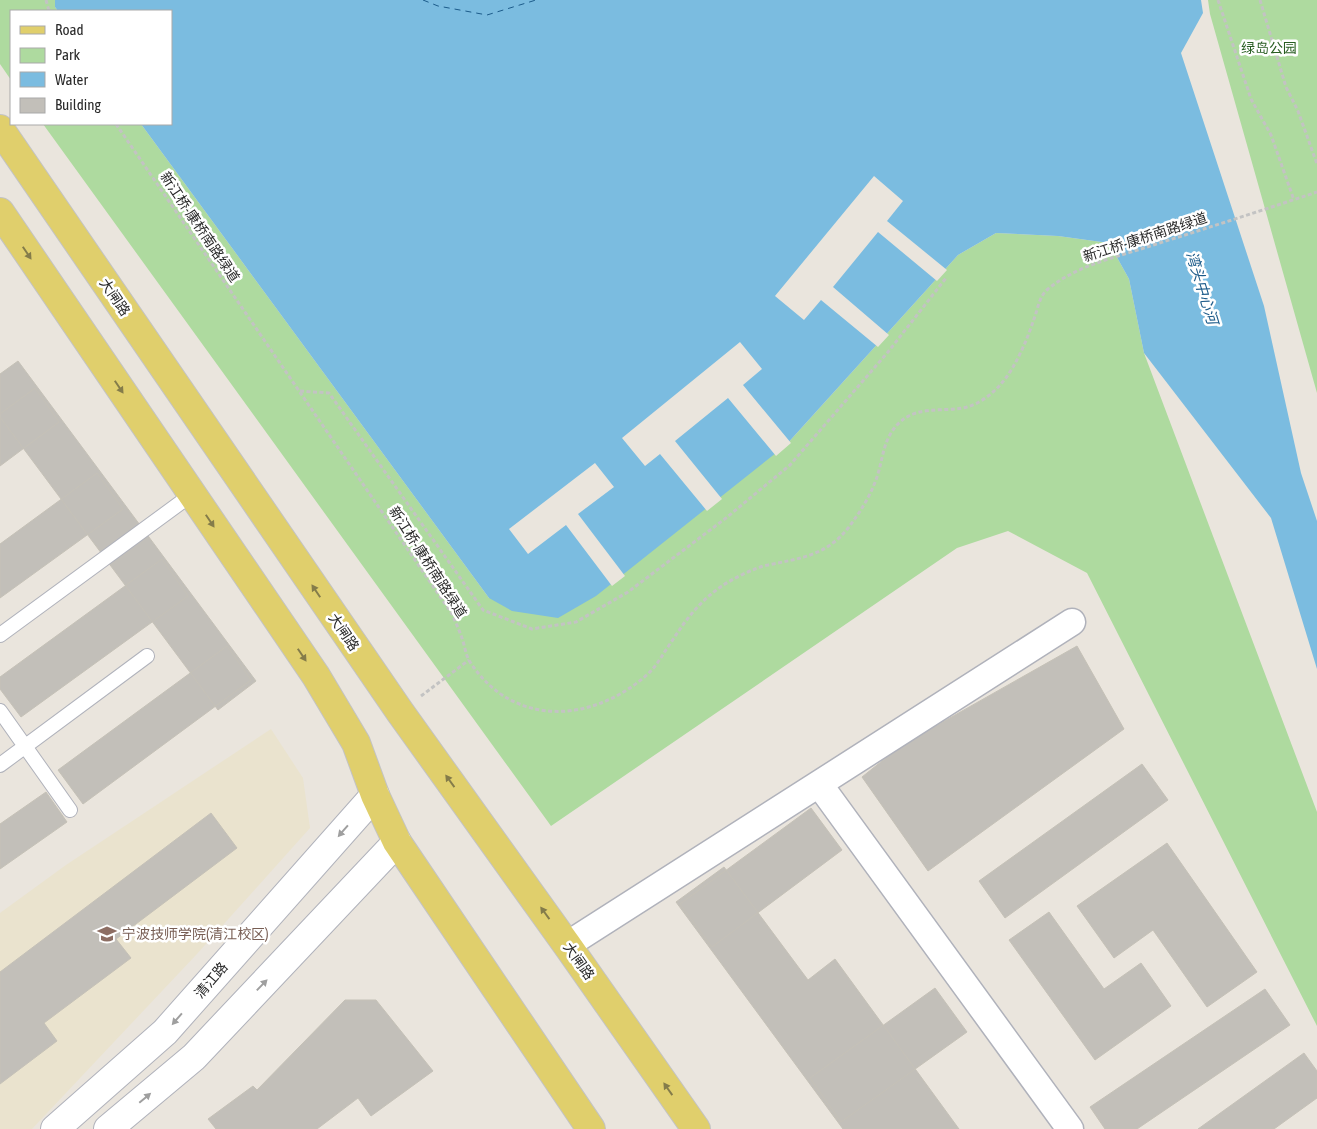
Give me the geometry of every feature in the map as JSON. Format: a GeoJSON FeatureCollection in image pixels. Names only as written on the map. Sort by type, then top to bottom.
{"type":"FeatureCollection","features":[{"type":"Feature","properties":{"kind":"main road","name":"大闸路"},"geometry":{"type":"LineString","coordinates":[[0,129],[400,712],[568,945],[696,1129]]}},
{"type":"Feature","properties":{"kind":"main road"},"geometry":{"type":"LineString","coordinates":[[0,212],[316,676],[356,743],[375,795],[397,842],[591,1129]]}},
{"type":"Feature","properties":{"kind":"street"},"geometry":{"type":"LineString","coordinates":[[568,945],[1072,622]]}},
{"type":"Feature","properties":{"kind":"street"},"geometry":{"type":"LineString","coordinates":[[819,784],[1070,1129]]}},
{"type":"Feature","properties":{"kind":"street","name":"清江路"},"geometry":{"type":"LineString","coordinates":[[55,1129],[165,1032],[375,795]]}},
{"type":"Feature","properties":{"kind":"street"},"geometry":{"type":"LineString","coordinates":[[109,1129],[194,1057],[397,842]]}},
{"type":"Feature","properties":{"kind":"lane"},"geometry":{"type":"LineString","coordinates":[[0,635],[191,494]]}},
{"type":"Feature","properties":{"kind":"lane"},"geometry":{"type":"LineString","coordinates":[[0,765],[147,656]]}},
{"type":"Feature","properties":{"kind":"lane"},"geometry":{"type":"LineString","coordinates":[[0,711],[70,810]]}},
{"type":"Feature","properties":{"kind":"path"},"geometry":{"type":"LineString","coordinates":[[1218,0],[1251,100],[1271,135],[1294,200]]}},
{"type":"Feature","properties":{"kind":"path"},"geometry":{"type":"LineString","coordinates":[[1260,0],[1286,87],[1298,111],[1317,164]]}},
{"type":"Feature","properties":{"kind":"path","name":"新江桥-康桥南路绿道"},"geometry":{"type":"LineString","coordinates":[[117,125],[452,614],[468,660],[487,683],[510,700],[540,711],[581,710],[623,693],[650,672],[692,613],[715,591],[760,567],[812,556],[828,547],[842,534],[866,502],[877,477],[888,436],[898,424],[905,418],[922,411],[969,407],[998,388],[1012,368],[1034,321],[1040,298],[1046,290],[1087,266],[1317,192]]}},
{"type":"Feature","properties":{"kind":"path"},"geometry":{"type":"LineString","coordinates":[[299,392],[329,393],[483,610],[532,629],[576,622],[628,592],[726,518],[790,465],[888,352],[946,278]]}},
{"type":"Feature","properties":{"kind":"shaded area","name":"宁波技师学院(清江校区)"},"geometry":{"type":"Polygon","coordinates":[[[271,729],[303,778],[310,828],[196,955],[32,1129],[0,1129],[0,913],[66,865],[271,729]]]}},
{"type":"Feature","properties":{"kind":"green space"},"geometry":{"type":"Polygon","coordinates":[[[0,0],[55,0],[55,7],[57,10],[10,10],[10,79],[0,64],[0,0]]]}},
{"type":"Feature","properties":{"kind":"green space","name":"绿岛公园"},"geometry":{"type":"Polygon","coordinates":[[[1208,0],[1317,0],[1317,393],[1210,14],[1208,0]]]}},
{"type":"Feature","properties":{"kind":"green space"},"geometry":{"type":"Polygon","coordinates":[[[44,125],[142,125],[489,598],[786,445],[958,255],[996,233],[1058,236],[1109,243],[1129,279],[1144,353],[1317,812],[1317,1026],[1087,573],[1008,531],[957,548],[551,826],[44,125]]]}},
{"type":"Feature","properties":{"kind":"water","name":"湾头中心河"},"geometry":{"type":"Polygon","coordinates":[[[55,0],[1201,0],[1203,13],[1181,53],[1264,306],[1301,473],[1317,521],[1317,669],[1271,518],[1144,353],[1129,279],[1109,243],[1058,236],[996,233],[958,255],[786,445],[596,596],[558,618],[512,611],[489,598],[142,125],[172,125],[172,10],[57,10],[55,7],[55,0]]]}},
{"type":"Feature","properties":{"kind":"pier"},"geometry":{"type":"Polygon","coordinates":[[[874,176],[903,201],[887,221],[947,270],[937,281],[878,232],[833,287],[889,335],[878,347],[821,300],[804,320],[775,296],[874,176]]]}},
{"type":"Feature","properties":{"kind":"pier"},"geometry":{"type":"Polygon","coordinates":[[[740,342],[762,369],[743,385],[791,443],[776,456],[728,398],[675,441],[722,499],[707,511],[660,454],[645,466],[622,438],[740,342]]]}},
{"type":"Feature","properties":{"kind":"pier"},"geometry":{"type":"Polygon","coordinates":[[[595,463],[614,487],[578,514],[625,576],[612,586],[566,525],[528,554],[509,529],[595,463]]]}},
{"type":"Feature","properties":{"kind":"building"},"geometry":{"type":"Polygon","coordinates":[[[18,361],[256,681],[218,710],[0,417],[0,374],[18,361]]]}},
{"type":"Feature","properties":{"kind":"building"},"geometry":{"type":"Polygon","coordinates":[[[35,388],[59,422],[0,466],[0,414],[35,388]]]}},
{"type":"Feature","properties":{"kind":"building"},"geometry":{"type":"Polygon","coordinates":[[[97,473],[123,509],[0,598],[0,544],[97,473]]]}},
{"type":"Feature","properties":{"kind":"building"},"geometry":{"type":"Polygon","coordinates":[[[162,559],[188,596],[21,717],[0,689],[0,677],[162,559]]]}},
{"type":"Feature","properties":{"kind":"building"},"geometry":{"type":"Polygon","coordinates":[[[227,646],[251,680],[83,804],[58,770],[227,646]]]}},
{"type":"Feature","properties":{"kind":"building"},"geometry":{"type":"Polygon","coordinates":[[[1077,646],[1124,729],[928,871],[862,777],[902,745],[1077,646]]]}},
{"type":"Feature","properties":{"kind":"building"},"geometry":{"type":"Polygon","coordinates":[[[1142,764],[1168,800],[1005,918],[979,881],[1142,764]]]}},
{"type":"Feature","properties":{"kind":"building"},"geometry":{"type":"Polygon","coordinates":[[[46,792],[67,822],[0,869],[0,824],[46,792]]]}},
{"type":"Feature","properties":{"kind":"building"},"geometry":{"type":"Polygon","coordinates":[[[811,808],[842,850],[712,947],[680,904],[811,808]]]}},
{"type":"Feature","properties":{"kind":"building"},"geometry":{"type":"Polygon","coordinates":[[[211,813],[237,848],[116,939],[131,958],[44,1023],[57,1041],[0,1084],[0,972],[211,813]]]}},
{"type":"Feature","properties":{"kind":"building"},"geometry":{"type":"Polygon","coordinates":[[[1167,843],[1257,972],[1207,1007],[1153,930],[1114,958],[1077,906],[1167,843]]]}},
{"type":"Feature","properties":{"kind":"building"},"geometry":{"type":"Polygon","coordinates":[[[724,867],[808,980],[835,959],[959,1129],[843,1129],[676,902],[724,867]]]}},
{"type":"Feature","properties":{"kind":"building"},"geometry":{"type":"Polygon","coordinates":[[[1049,912],[1104,989],[1141,963],[1171,1006],[1095,1060],[1009,940],[1049,912]]]}},
{"type":"Feature","properties":{"kind":"building"},"geometry":{"type":"Polygon","coordinates":[[[935,988],[967,1032],[841,1122],[810,1078],[935,988]]]}},
{"type":"Feature","properties":{"kind":"building"},"geometry":{"type":"Polygon","coordinates":[[[1265,989],[1290,1025],[1137,1129],[1105,1129],[1090,1107],[1265,989]]]}},
{"type":"Feature","properties":{"kind":"building"},"geometry":{"type":"Polygon","coordinates":[[[345,1000],[376,1000],[433,1071],[371,1116],[358,1098],[317,1129],[216,1129],[208,1119],[253,1086],[257,1090],[345,1000]]]}},
{"type":"Feature","properties":{"kind":"building"},"geometry":{"type":"Polygon","coordinates":[[[1304,1053],[1317,1071],[1317,1098],[1274,1129],[1198,1129],[1304,1053]]]}},
{"type":"Feature","properties":{"kind":"ferry route"},"geometry":{"type":"LineString","coordinates":[[423,0],[438,6],[487,15],[536,0]]}},
{"type":"Feature","properties":{"kind":"place","name":"宁波技师学院(清江校区)"},"geometry":{"type":"Point","coordinates":[107,934]}}]}
